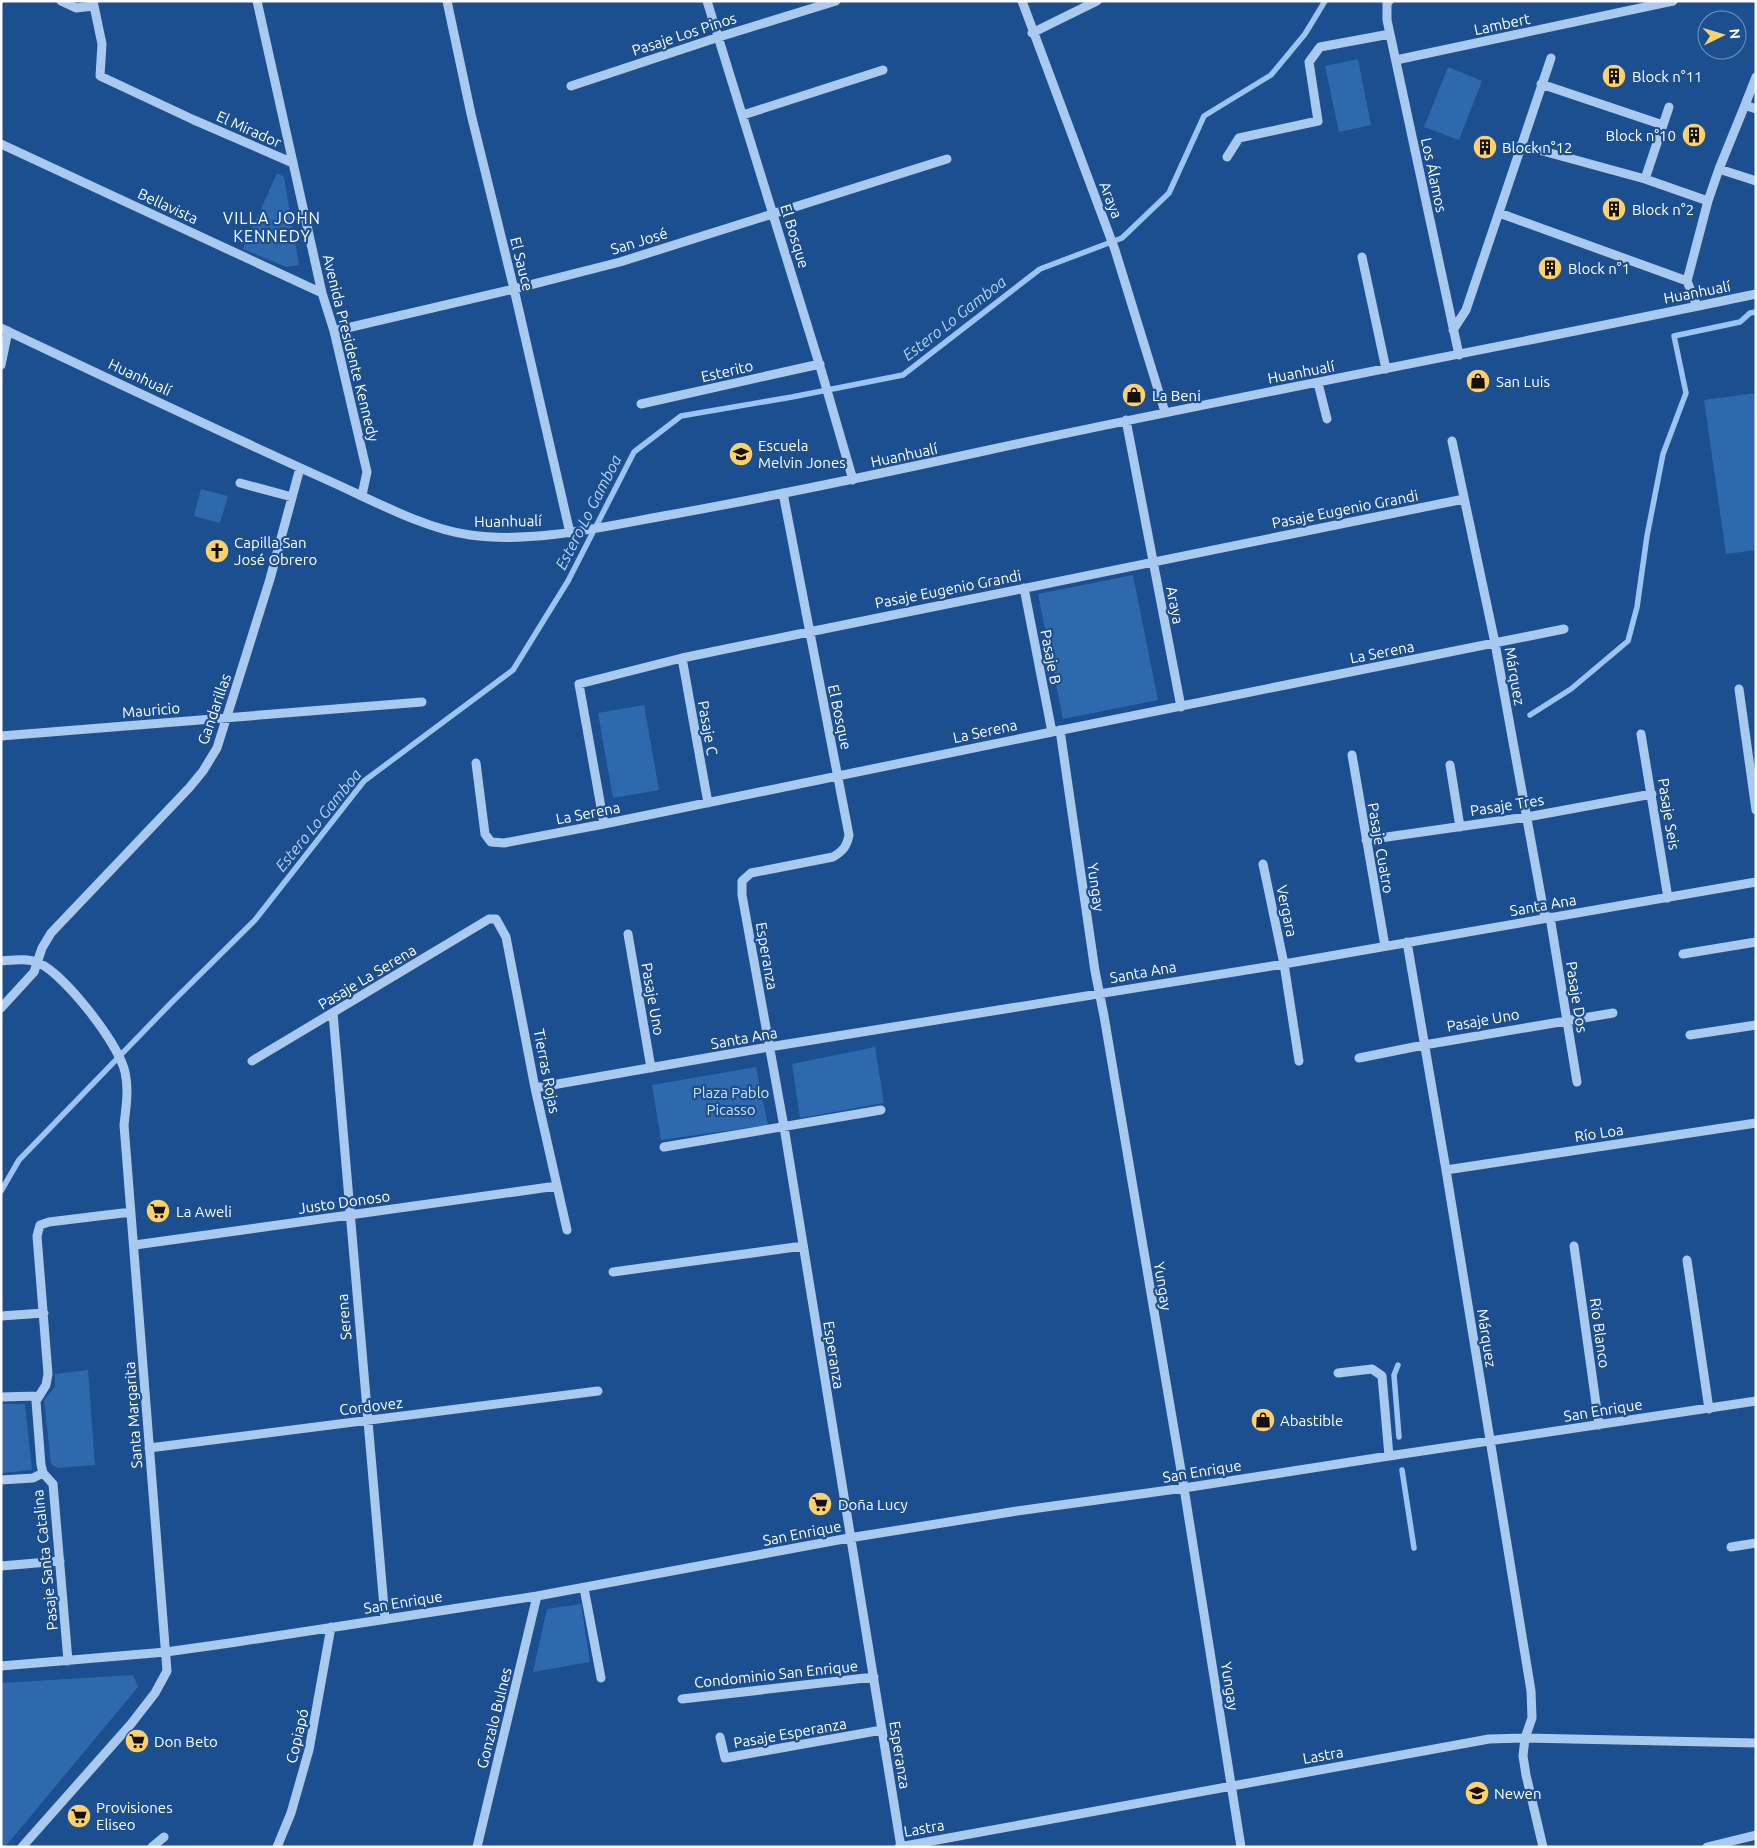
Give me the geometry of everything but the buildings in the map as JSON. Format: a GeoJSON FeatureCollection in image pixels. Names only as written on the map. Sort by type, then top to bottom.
{"type":"FeatureCollection","features":[{"type":"Feature","properties":{"kind":"street"},"geometry":{"type":"LineString","coordinates":[[61,1],[76,8],[94,4]]}},
{"type":"Feature","properties":{"kind":"street","name":"Avenida Presidente Kennedy"},"geometry":{"type":"LineString","coordinates":[[257,1],[322,293],[334,330],[367,472],[362,496]]}},
{"type":"Feature","properties":{"kind":"street","name":"El Sauce"},"geometry":{"type":"LineString","coordinates":[[447,1],[471,114],[514,289],[570,532]]}},
{"type":"Feature","properties":{"kind":"street","name":"El Bosque"},"geometry":{"type":"LineString","coordinates":[[707,1],[821,368],[853,480]]}},
{"type":"Feature","properties":{"kind":"street","name":"Pasaje Los Pinos"},"geometry":{"type":"LineString","coordinates":[[571,86],[836,1]]}},
{"type":"Feature","properties":{"kind":"street","name":"Araya"},"geometry":{"type":"LineString","coordinates":[[1022,1],[1032,33],[1115,250],[1165,412]]}},
{"type":"Feature","properties":{"kind":"street"},"geometry":{"type":"LineString","coordinates":[[1032,33],[1096,1]]}},
{"type":"Feature","properties":{"kind":"street","name":"Los Álamos"},"geometry":{"type":"LineString","coordinates":[[1388,1],[1387,20],[1459,355]]}},
{"type":"Feature","properties":{"kind":"street","name":"Lambert"},"geometry":{"type":"LineString","coordinates":[[1396,60],[1673,1]]}},
{"type":"Feature","properties":{"kind":"street","name":"El Mirador"},"geometry":{"type":"LineString","coordinates":[[94,4],[102,44],[100,76],[293,163]]}},
{"type":"Feature","properties":{"kind":"street"},"geometry":{"type":"LineString","coordinates":[[1227,158],[1239,138],[1318,122],[1309,62],[1320,47],[1390,34]]}},
{"type":"Feature","properties":{"kind":"street"},"geometry":{"type":"LineString","coordinates":[[1453,330],[1466,310],[1550,58]]}},
{"type":"Feature","properties":{"kind":"street"},"geometry":{"type":"LineString","coordinates":[[743,115],[883,70]]}},
{"type":"Feature","properties":{"kind":"street"},"geometry":{"type":"LineString","coordinates":[[1697,306],[1687,281],[1708,202],[1719,169],[1756,77]]}},
{"type":"Feature","properties":{"kind":"street"},"geometry":{"type":"LineString","coordinates":[[1541,84],[1663,125]]}},
{"type":"Feature","properties":{"kind":"street"},"geometry":{"type":"LineString","coordinates":[[1745,105],[1756,109]]}},
{"type":"Feature","properties":{"kind":"street"},"geometry":{"type":"LineString","coordinates":[[1644,180],[1669,107]]}},
{"type":"Feature","properties":{"kind":"street","name":"Bellavista"},"geometry":{"type":"LineString","coordinates":[[1,144],[322,293]]}},
{"type":"Feature","properties":{"kind":"street"},"geometry":{"type":"LineString","coordinates":[[1521,145],[1644,180],[1708,202]]}},
{"type":"Feature","properties":{"kind":"street","name":"San José"},"geometry":{"type":"LineString","coordinates":[[334,330],[514,289],[620,262],[947,159]]}},
{"type":"Feature","properties":{"kind":"street"},"geometry":{"type":"LineString","coordinates":[[1719,169],[1756,181]]}},
{"type":"Feature","properties":{"kind":"street"},"geometry":{"type":"LineString","coordinates":[[1499,213],[1687,281]]}},
{"type":"Feature","properties":{"kind":"street"},"geometry":{"type":"LineString","coordinates":[[1362,257],[1386,369]]}},
{"type":"Feature","properties":{"kind":"street","name":"Huanhualí"},"geometry":{"type":"LineString","coordinates":[[5,329],[300,468],[424,523],[466,535],[500,538],[585,530],[853,480],[1126,420],[1459,355],[1756,294]]}},
{"type":"Feature","properties":{"kind":"street"},"geometry":{"type":"LineString","coordinates":[[1,365],[5,329]]}},
{"type":"Feature","properties":{"kind":"street","name":"Esterito"},"geometry":{"type":"LineString","coordinates":[[641,404],[821,368]]}},
{"type":"Feature","properties":{"kind":"street"},"geometry":{"type":"LineString","coordinates":[[1318,383],[1327,419]]}},
{"type":"Feature","properties":{"kind":"street","name":"Araya"},"geometry":{"type":"LineString","coordinates":[[1126,420],[1181,707]]}},
{"type":"Feature","properties":{"kind":"street","name":"Márquez"},"geometry":{"type":"LineString","coordinates":[[1452,441],[1495,643],[1547,918]]}},
{"type":"Feature","properties":{"kind":"street","name":"Gandarillas"},"geometry":{"type":"LineString","coordinates":[[1,1008],[34,972],[42,948],[52,933],[189,788],[203,771],[217,748],[228,718],[270,579],[300,468]]}},
{"type":"Feature","properties":{"kind":"street"},"geometry":{"type":"LineString","coordinates":[[240,483],[292,497]]}},
{"type":"Feature","properties":{"kind":"street","name":"El Bosque"},"geometry":{"type":"LineString","coordinates":[[751,872],[833,857],[847,845],[849,835],[808,632],[783,493]]}},
{"type":"Feature","properties":{"kind":"street","name":"Pasaje Eugenio Grandi"},"geometry":{"type":"LineString","coordinates":[[604,824],[579,684],[682,658],[1464,499]]}},
{"type":"Feature","properties":{"kind":"street","name":"Pasaje B"},"geometry":{"type":"LineString","coordinates":[[1024,588],[1056,731]]}},
{"type":"Feature","properties":{"kind":"street","name":"La Serena"},"geometry":{"type":"LineString","coordinates":[[476,763],[485,834],[491,842],[504,843],[1564,630]]}},
{"type":"Feature","properties":{"kind":"street","name":"Pasaje C"},"geometry":{"type":"LineString","coordinates":[[682,658],[708,803]]}},
{"type":"Feature","properties":{"kind":"street"},"geometry":{"type":"LineString","coordinates":[[1739,689],[1756,810]]}},
{"type":"Feature","properties":{"kind":"street","name":"Mauricio"},"geometry":{"type":"LineString","coordinates":[[1,736],[422,702]]}},
{"type":"Feature","properties":{"kind":"street","name":"Yungay"},"geometry":{"type":"LineString","coordinates":[[1056,731],[1184,1488],[1242,1847]]}},
{"type":"Feature","properties":{"kind":"street","name":"Pasaje Seis"},"geometry":{"type":"LineString","coordinates":[[1641,734],[1668,898]]}},
{"type":"Feature","properties":{"kind":"street","name":"Pasaje Cuatro"},"geometry":{"type":"LineString","coordinates":[[1352,755],[1385,946]]}},
{"type":"Feature","properties":{"kind":"street"},"geometry":{"type":"LineString","coordinates":[[1450,765],[1460,827]]}},
{"type":"Feature","properties":{"kind":"street","name":"Pasaje Tres"},"geometry":{"type":"LineString","coordinates":[[1366,840],[1527,817],[1652,794]]}},
{"type":"Feature","properties":{"kind":"street","name":"Vergara"},"geometry":{"type":"LineString","coordinates":[[1263,864],[1284,964],[1300,1061]]}},
{"type":"Feature","properties":{"kind":"street","name":"Esperanza"},"geometry":{"type":"LineString","coordinates":[[751,872],[742,881],[742,895],[784,1127],[900,1847]]}},
{"type":"Feature","properties":{"kind":"street","name":"Santa Ana"},"geometry":{"type":"LineString","coordinates":[[535,1088],[769,1047],[1284,964],[1756,882]]}},
{"type":"Feature","properties":{"kind":"street","name":"Pasaje Dos"},"geometry":{"type":"LineString","coordinates":[[1547,918],[1577,1082]]}},
{"type":"Feature","properties":{"kind":"street","name":"Pasaje La Serena"},"geometry":{"type":"LineString","coordinates":[[252,1061],[489,919],[496,919]]}},
{"type":"Feature","properties":{"kind":"street","name":"Tierras Rojas"},"geometry":{"type":"LineString","coordinates":[[496,919],[506,937],[535,1088],[567,1230]]}},
{"type":"Feature","properties":{"kind":"street","name":"Pasaje Uno"},"geometry":{"type":"LineString","coordinates":[[628,934],[651,1068]]}},
{"type":"Feature","properties":{"kind":"street","name":"Márquez"},"geometry":{"type":"LineString","coordinates":[[1407,942],[1531,1691],[1532,1718],[1525,1738],[1523,1756],[1543,1847]]}},
{"type":"Feature","properties":{"kind":"street"},"geometry":{"type":"LineString","coordinates":[[1683,954],[1756,942]]}},
{"type":"Feature","properties":{"kind":"street"},"geometry":{"type":"LineString","coordinates":[[1,961],[20,959],[37,962]]}},
{"type":"Feature","properties":{"kind":"street","name":"Santa Margarita"},"geometry":{"type":"LineString","coordinates":[[22,1847],[131,1724],[155,1693],[167,1671],[124,1125],[128,1094],[125,1073],[121,1059],[113,1044],[61,979],[37,962]]}},
{"type":"Feature","properties":{"kind":"street","name":"Pasaje Uno"},"geometry":{"type":"LineString","coordinates":[[1360,1058],[1613,1012]]}},
{"type":"Feature","properties":{"kind":"street","name":"Serena"},"geometry":{"type":"LineString","coordinates":[[333,1013],[366,1421],[385,1619]]}},
{"type":"Feature","properties":{"kind":"street"},"geometry":{"type":"LineString","coordinates":[[1690,1035],[1756,1025]]}},
{"type":"Feature","properties":{"kind":"street"},"geometry":{"type":"LineString","coordinates":[[664,1147],[881,1110]]}},
{"type":"Feature","properties":{"kind":"street","name":"Río Loa"},"geometry":{"type":"LineString","coordinates":[[1446,1170],[1756,1123]]}},
{"type":"Feature","properties":{"kind":"street","name":"Justo Donoso"},"geometry":{"type":"LineString","coordinates":[[134,1245],[557,1186]]}},
{"type":"Feature","properties":{"kind":"street","name":"Pasaje Santa Catalina"},"geometry":{"type":"LineString","coordinates":[[68,1661],[54,1484],[43,1473],[41,1465],[36,1401],[46,1385],[48,1374],[37,1236],[40,1225],[49,1222],[131,1212]]}},
{"type":"Feature","properties":{"kind":"street"},"geometry":{"type":"LineString","coordinates":[[613,1272],[803,1246]]}},
{"type":"Feature","properties":{"kind":"street","name":"Río Blanco"},"geometry":{"type":"LineString","coordinates":[[1574,1246],[1599,1424]]}},
{"type":"Feature","properties":{"kind":"street"},"geometry":{"type":"LineString","coordinates":[[1687,1260],[1709,1409]]}},
{"type":"Feature","properties":{"kind":"street"},"geometry":{"type":"LineString","coordinates":[[1,1316],[44,1313]]}},
{"type":"Feature","properties":{"kind":"street"},"geometry":{"type":"LineString","coordinates":[[1338,1373],[1372,1369],[1382,1376],[1390,1456]]}},
{"type":"Feature","properties":{"kind":"street","name":"Cordovez"},"geometry":{"type":"LineString","coordinates":[[149,1448],[598,1391]]}},
{"type":"Feature","properties":{"kind":"street"},"geometry":{"type":"LineString","coordinates":[[1,1397],[38,1396]]}},
{"type":"Feature","properties":{"kind":"street","name":"San Enrique"},"geometry":{"type":"LineString","coordinates":[[1,1666],[166,1652],[537,1596],[850,1538],[1017,1511],[1184,1488],[1599,1424],[1756,1402]]}},
{"type":"Feature","properties":{"kind":"street"},"geometry":{"type":"LineString","coordinates":[[1,1480],[34,1478],[43,1473]]}},
{"type":"Feature","properties":{"kind":"street"},"geometry":{"type":"LineString","coordinates":[[1732,1546],[1756,1543]]}},
{"type":"Feature","properties":{"kind":"street"},"geometry":{"type":"LineString","coordinates":[[1,1566],[60,1561]]}},
{"type":"Feature","properties":{"kind":"street"},"geometry":{"type":"LineString","coordinates":[[584,1588],[601,1678]]}},
{"type":"Feature","properties":{"kind":"street","name":"Gonzalo Bulnes"},"geometry":{"type":"LineString","coordinates":[[476,1847],[537,1596]]}},
{"type":"Feature","properties":{"kind":"street","name":"Copiapó"},"geometry":{"type":"LineString","coordinates":[[277,1847],[291,1813],[309,1750],[331,1627]]}},
{"type":"Feature","properties":{"kind":"street","name":"Condominio San Enrique"},"geometry":{"type":"LineString","coordinates":[[682,1699],[874,1677]]}},
{"type":"Feature","properties":{"kind":"street","name":"Pasaje Esperanza"},"geometry":{"type":"LineString","coordinates":[[720,1737],[724,1758],[882,1730]]}},
{"type":"Feature","properties":{"kind":"street","name":"Lastra"},"geometry":{"type":"LineString","coordinates":[[900,1847],[1489,1739],[1525,1738],[1756,1743]]}},
{"type":"Feature","properties":{"kind":"street"},"geometry":{"type":"LineString","coordinates":[[1707,1847],[1756,1835]]}},
{"type":"Feature","properties":{"kind":"street"},"geometry":{"type":"LineString","coordinates":[[152,1847],[164,1837]]}},
{"type":"Feature","properties":{"kind":"green space"},"geometry":{"type":"Polygon","coordinates":[[[1358,59],[1371,125],[1339,132],[1325,66],[1358,59]]]}},
{"type":"Feature","properties":{"kind":"green space"},"geometry":{"type":"Polygon","coordinates":[[[1448,67],[1482,81],[1459,140],[1424,127],[1448,67]]]}},
{"type":"Feature","properties":{"kind":"green space"},"geometry":{"type":"Polygon","coordinates":[[[277,173],[284,177],[299,265],[286,267],[243,249],[277,173]]]}},
{"type":"Feature","properties":{"kind":"green space"},"geometry":{"type":"Polygon","coordinates":[[[1756,393],[1756,550],[1726,554],[1704,400],[1756,393]]]}},
{"type":"Feature","properties":{"kind":"green space"},"geometry":{"type":"Polygon","coordinates":[[[201,489],[228,496],[220,523],[194,516],[201,489]]]}},
{"type":"Feature","properties":{"kind":"green space"},"geometry":{"type":"Polygon","coordinates":[[[1133,575],[1158,700],[1063,719],[1038,594],[1133,575]]]}},
{"type":"Feature","properties":{"kind":"green space"},"geometry":{"type":"Polygon","coordinates":[[[644,705],[659,790],[613,798],[598,713],[644,705]]]}},
{"type":"Feature","properties":{"kind":"green space","name":"Plaza Pablo Picasso"},"geometry":{"type":"Polygon","coordinates":[[[875,1047],[884,1103],[800,1118],[792,1064],[875,1047]]]}},
{"type":"Feature","properties":{"kind":"green space","name":"Plaza Pablo Picasso"},"geometry":{"type":"Polygon","coordinates":[[[756,1067],[768,1125],[661,1140],[652,1085],[756,1067]]]}},
{"type":"Feature","properties":{"kind":"green space"},"geometry":{"type":"Polygon","coordinates":[[[88,1370],[95,1465],[58,1468],[51,1464],[44,1400],[55,1387],[55,1374],[88,1370]]]}},
{"type":"Feature","properties":{"kind":"green space"},"geometry":{"type":"Polygon","coordinates":[[[1,1404],[25,1404],[32,1470],[2,1473],[1,1404]]]}},
{"type":"Feature","properties":{"kind":"green space"},"geometry":{"type":"Polygon","coordinates":[[[581,1604],[590,1662],[533,1672],[547,1609],[581,1604]]]}},
{"type":"Feature","properties":{"kind":"green space"},"geometry":{"type":"Polygon","coordinates":[[[133,1675],[138,1687],[5,1847],[1,1847],[1,1683],[133,1675]]]}},
{"type":"Feature","properties":{"kind":"waterway","name":"Estero Lo Gamboa"},"geometry":{"type":"LineString","coordinates":[[1,1191],[19,1160],[172,1002],[255,920],[364,781],[513,670],[568,581],[634,452],[681,416],[903,375],[1040,269],[1122,238],[1169,193],[1204,116],[1271,75],[1305,34],[1325,1]]}},
{"type":"Feature","properties":{"kind":"waterway"},"geometry":{"type":"LineString","coordinates":[[1530,715],[1571,689],[1628,641],[1637,607],[1647,536],[1663,454],[1686,393],[1674,336],[1740,322],[1750,313],[1756,312]]}},
{"type":"Feature","properties":{"kind":"waterway"},"geometry":{"type":"LineString","coordinates":[[1398,1365],[1394,1375],[1399,1437]]}},
{"type":"Feature","properties":{"kind":"waterway"},"geometry":{"type":"LineString","coordinates":[[1402,1470],[1414,1548]]}},
{"type":"Feature","properties":{"kind":"place","name":"Block n°11"},"geometry":{"type":"Point","coordinates":[1614,76]}},
{"type":"Feature","properties":{"kind":"place","name":"Block n°10"},"geometry":{"type":"Point","coordinates":[1694,135]}},
{"type":"Feature","properties":{"kind":"place","name":"Block n°12"},"geometry":{"type":"Point","coordinates":[1485,147]}},
{"type":"Feature","properties":{"kind":"place","name":"Block n°2"},"geometry":{"type":"Point","coordinates":[1614,209]}},
{"type":"Feature","properties":{"kind":"place","name":"Block n°1"},"geometry":{"type":"Point","coordinates":[1550,268]}},
{"type":"Feature","properties":{"kind":"place","name":"San Luis"},"geometry":{"type":"Point","coordinates":[1478,381]}},
{"type":"Feature","properties":{"kind":"place","name":"La Beni"},"geometry":{"type":"Point","coordinates":[1134,395]}},
{"type":"Feature","properties":{"kind":"place","name":"Escuela Melvin Jones"},"geometry":{"type":"Point","coordinates":[741,454]}},
{"type":"Feature","properties":{"kind":"place","name":"Capilla San José Obrero"},"geometry":{"type":"Point","coordinates":[217,551]}},
{"type":"Feature","properties":{"kind":"place","name":"La Aweli"},"geometry":{"type":"Point","coordinates":[158,1211]}},
{"type":"Feature","properties":{"kind":"place","name":"Abastible"},"geometry":{"type":"Point","coordinates":[1263,1420]}},
{"type":"Feature","properties":{"kind":"place","name":"Doña Lucy"},"geometry":{"type":"Point","coordinates":[820,1504]}},
{"type":"Feature","properties":{"kind":"place","name":"Don Beto"},"geometry":{"type":"Point","coordinates":[137,1741]}},
{"type":"Feature","properties":{"kind":"place","name":"Newen"},"geometry":{"type":"Point","coordinates":[1477,1793]}},
{"type":"Feature","properties":{"kind":"place","name":"Provisiones Eliseo"},"geometry":{"type":"Point","coordinates":[79,1816]}},
{"type":"Feature","properties":{"kind":"district","name":"VILLA JOHN KENNEDY"},"geometry":{"type":"Point","coordinates":[272,227]}}]}
